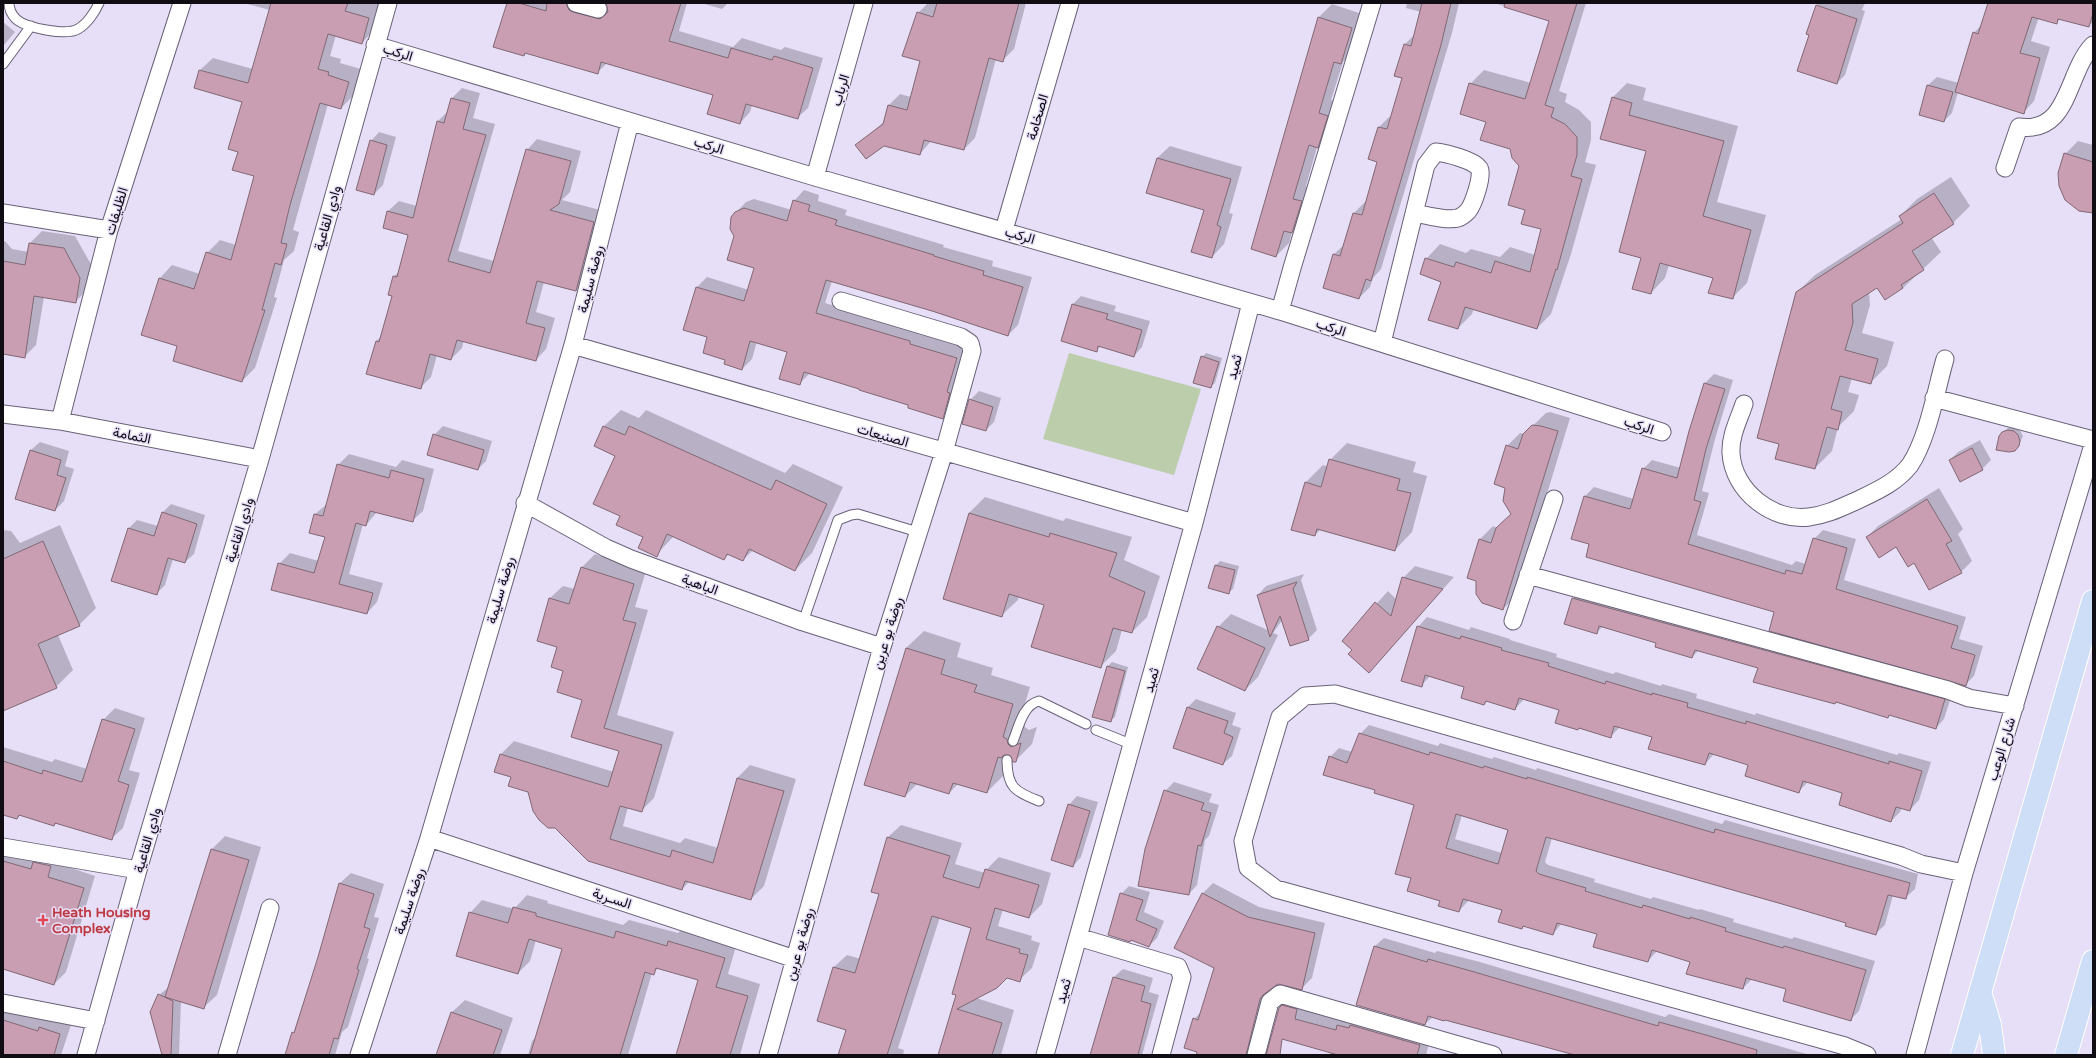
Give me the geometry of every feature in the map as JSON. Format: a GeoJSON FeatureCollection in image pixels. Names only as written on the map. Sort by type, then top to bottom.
{"type":"FeatureCollection","features":[{"type":"Feature","properties":{"kind":"main road"},"geometry":{"type":"LineString","coordinates":[[1962,1055],[2093,601]]}},
{"type":"Feature","properties":{"kind":"main road"},"geometry":{"type":"LineString","coordinates":[[2066,1055],[2093,961]]}},
{"type":"Feature","properties":{"kind":"main road"},"geometry":{"type":"LineString","coordinates":[[1980,992],[1990,1025],[1994,1055]]}},
{"type":"Feature","properties":{"kind":"street","name":"الظليفات"},"geometry":{"type":"LineString","coordinates":[[60,421],[109,230],[182,3]]}},
{"type":"Feature","properties":{"kind":"street","name":"وادي القاعية"},"geometry":{"type":"LineString","coordinates":[[86,1055],[138,870],[260,459],[388,3]]}},
{"type":"Feature","properties":{"kind":"street"},"geometry":{"type":"LineString","coordinates":[[576,3],[598,9]]}},
{"type":"Feature","properties":{"kind":"street","name":"الرباب"},"geometry":{"type":"LineString","coordinates":[[815,177],[864,3]]}},
{"type":"Feature","properties":{"kind":"street","name":"الصخامة"},"geometry":{"type":"LineString","coordinates":[[1004,230],[1070,3]]}},
{"type":"Feature","properties":{"kind":"street"},"geometry":{"type":"LineString","coordinates":[[1280,311],[1372,3]]}},
{"type":"Feature","properties":{"kind":"street"},"geometry":{"type":"LineString","coordinates":[[2005,168],[2019,127],[2029,129],[2039,127],[2048,123],[2056,116],[2078,67],[2093,44]]}},
{"type":"Feature","properties":{"kind":"street","name":"الركب"},"geometry":{"type":"LineString","coordinates":[[375,45],[815,177],[1004,230],[1280,311],[1662,432]]}},
{"type":"Feature","properties":{"kind":"street","name":"روضة سليمة"},"geometry":{"type":"LineString","coordinates":[[359,1055],[429,838],[573,345],[630,122]]}},
{"type":"Feature","properties":{"kind":"street"},"geometry":{"type":"LineString","coordinates":[[1382,344],[1414,213],[1426,165],[1436,152],[1448,154],[1478,166],[1481,171],[1481,178],[1469,210],[1463,216],[1456,218],[1414,213]]}},
{"type":"Feature","properties":{"kind":"street"},"geometry":{"type":"LineString","coordinates":[[3,213],[109,230]]}},
{"type":"Feature","properties":{"kind":"street","name":"روضة بو عرين"},"geometry":{"type":"LineString","coordinates":[[768,1055],[882,647],[944,452],[972,351],[970,343],[961,337],[841,301]]}},
{"type":"Feature","properties":{"kind":"street","name":"ثميد"},"geometry":{"type":"LineString","coordinates":[[1045,1055],[1194,523],[1251,303]]}},
{"type":"Feature","properties":{"kind":"street","name":"الصنيعات"},"geometry":{"type":"LineString","coordinates":[[573,345],[1194,523]]}},
{"type":"Feature","properties":{"kind":"street"},"geometry":{"type":"LineString","coordinates":[[1744,404],[1733,436],[1731,454],[1735,471],[1744,488],[1756,501],[1772,511],[1790,516],[1808,518],[1826,514],[1881,489],[1901,475],[1916,455],[1921,443],[1945,359]]}},
{"type":"Feature","properties":{"kind":"street"},"geometry":{"type":"LineString","coordinates":[[1934,398],[2093,440]]}},
{"type":"Feature","properties":{"kind":"street","name":"الثمامة"},"geometry":{"type":"LineString","coordinates":[[3,414],[60,421],[260,459]]}},
{"type":"Feature","properties":{"kind":"street","name":"شارع الوعب"},"geometry":{"type":"LineString","coordinates":[[1915,1055],[1964,873],[2093,445]]}},
{"type":"Feature","properties":{"kind":"street"},"geometry":{"type":"LineString","coordinates":[[1513,621],[1554,499]]}},
{"type":"Feature","properties":{"kind":"street","name":"الباهية"},"geometry":{"type":"LineString","coordinates":[[526,503],[619,553],[803,622],[882,647]]}},
{"type":"Feature","properties":{"kind":"street"},"geometry":{"type":"LineString","coordinates":[[1528,575],[1948,690],[1969,698],[2015,706]]}},
{"type":"Feature","properties":{"kind":"street"},"geometry":{"type":"LineString","coordinates":[[1867,1055],[1845,1046],[1276,889],[1248,868],[1243,841],[1280,717],[1305,696],[1335,694],[1901,856],[1920,864],[1964,873]]}},
{"type":"Feature","properties":{"kind":"street","name":"السـرية"},"geometry":{"type":"LineString","coordinates":[[429,838],[796,959]]}},
{"type":"Feature","properties":{"kind":"street"},"geometry":{"type":"LineString","coordinates":[[3,847],[138,870]]}},
{"type":"Feature","properties":{"kind":"street"},"geometry":{"type":"LineString","coordinates":[[228,1055],[270,908]]}},
{"type":"Feature","properties":{"kind":"street"},"geometry":{"type":"LineString","coordinates":[[1078,937],[1178,967],[1182,977],[1161,1055]]}},
{"type":"Feature","properties":{"kind":"street"},"geometry":{"type":"LineString","coordinates":[[1256,1055],[1270,1002],[1280,994],[1493,1055]]}},
{"type":"Feature","properties":{"kind":"street"},"geometry":{"type":"LineString","coordinates":[[3,1003],[96,1021]]}},
{"type":"Feature","properties":{"kind":"lane"},"geometry":{"type":"LineString","coordinates":[[9,3],[9,11],[17,20],[49,31],[67,32],[78,30],[96,11],[99,3]]}},
{"type":"Feature","properties":{"kind":"lane"},"geometry":{"type":"LineString","coordinates":[[3,64],[31,26]]}},
{"type":"Feature","properties":{"kind":"lane"},"geometry":{"type":"LineString","coordinates":[[803,622],[838,520],[858,514],[918,532]]}},
{"type":"Feature","properties":{"kind":"lane"},"geometry":{"type":"LineString","coordinates":[[1013,741],[1027,707],[1032,703],[1039,701],[1086,724]]}},
{"type":"Feature","properties":{"kind":"lane"},"geometry":{"type":"LineString","coordinates":[[1096,730],[1132,745]]}},
{"type":"Feature","properties":{"kind":"lane"},"geometry":{"type":"LineString","coordinates":[[1007,760],[1007,775],[1009,784],[1022,795],[1039,801]]}},
{"type":"Feature","properties":{"kind":"green space"},"geometry":{"type":"Polygon","coordinates":[[[1069,353],[1201,389],[1174,475],[1043,439],[1069,353]]]}},
{"type":"Feature","properties":{"kind":"building"},"geometry":{"type":"Polygon","coordinates":[[[271,3],[348,3],[345,11],[369,18],[362,44],[328,34],[318,69],[329,72],[328,75],[349,82],[341,109],[320,103],[290,205],[281,243],[287,244],[281,265],[275,263],[262,310],[265,310],[242,382],[173,361],[177,346],[141,335],[159,278],[194,289],[206,252],[231,260],[254,176],[232,170],[238,152],[228,149],[242,102],[194,88],[199,70],[248,83],[271,3]]]}},
{"type":"Feature","properties":{"kind":"building"},"geometry":{"type":"Polygon","coordinates":[[[507,3],[519,3],[546,11],[547,3],[566,3],[569,10],[573,12],[600,19],[608,12],[606,3],[681,3],[669,41],[728,58],[731,48],[772,60],[774,56],[813,68],[798,119],[746,104],[740,124],[707,114],[713,95],[601,62],[598,74],[525,53],[524,56],[493,47],[507,3]]]}},
{"type":"Feature","properties":{"kind":"building"},"geometry":{"type":"Polygon","coordinates":[[[937,3],[1019,3],[1003,62],[989,58],[964,150],[924,140],[920,155],[884,146],[866,159],[855,145],[883,124],[888,105],[907,110],[920,61],[902,56],[917,12],[933,17],[937,3]]]}},
{"type":"Feature","properties":{"kind":"building"},"geometry":{"type":"Polygon","coordinates":[[[1422,3],[1451,3],[1441,45],[1371,281],[1366,279],[1359,299],[1323,288],[1333,254],[1340,256],[1353,213],[1362,215],[1377,162],[1368,159],[1378,127],[1387,129],[1402,78],[1394,76],[1404,44],[1411,46],[1422,3]]]}},
{"type":"Feature","properties":{"kind":"building"},"geometry":{"type":"Polygon","coordinates":[[[1505,3],[1577,3],[1545,105],[1554,108],[1551,117],[1565,124],[1577,137],[1577,155],[1571,176],[1582,179],[1557,270],[1556,269],[1537,329],[1465,307],[1458,329],[1428,320],[1441,282],[1420,274],[1425,258],[1454,267],[1456,262],[1491,273],[1495,261],[1530,272],[1541,229],[1521,224],[1525,210],[1508,205],[1519,166],[1512,158],[1510,149],[1480,140],[1486,122],[1460,114],[1469,83],[1525,99],[1549,21],[1504,7],[1505,3]]]}},
{"type":"Feature","properties":{"kind":"building"},"geometry":{"type":"Polygon","coordinates":[[[1988,3],[2093,3],[2093,13],[2089,27],[2058,19],[2057,24],[2032,17],[2020,53],[2040,58],[2024,114],[1955,92],[1973,32],[1978,34],[1988,3]]]}},
{"type":"Feature","properties":{"kind":"building"},"geometry":{"type":"Polygon","coordinates":[[[1816,5],[1857,19],[1837,84],[1797,71],[1809,35],[1806,34],[1816,5]]]}},
{"type":"Feature","properties":{"kind":"building"},"geometry":{"type":"Polygon","coordinates":[[[1318,17],[1352,28],[1341,64],[1334,62],[1319,113],[1328,116],[1318,148],[1309,145],[1293,199],[1302,201],[1292,233],[1284,231],[1276,257],[1251,249],[1318,17]]]}},
{"type":"Feature","properties":{"kind":"building"},"geometry":{"type":"Polygon","coordinates":[[[1927,85],[1953,92],[1944,122],[1919,115],[1927,85]]]}},
{"type":"Feature","properties":{"kind":"building"},"geometry":{"type":"Polygon","coordinates":[[[1612,97],[1632,103],[1629,115],[1724,141],[1703,216],[1751,230],[1733,299],[1708,293],[1713,278],[1660,263],[1651,294],[1632,289],[1641,258],[1619,252],[1646,151],[1600,139],[1612,97]]]}},
{"type":"Feature","properties":{"kind":"building"},"geometry":{"type":"Polygon","coordinates":[[[451,98],[470,103],[463,129],[486,135],[448,261],[490,273],[526,149],[571,161],[559,204],[550,210],[594,222],[576,291],[537,281],[526,323],[545,328],[536,361],[457,340],[451,360],[430,354],[421,389],[366,374],[376,341],[379,342],[392,296],[388,295],[393,276],[397,277],[408,235],[383,228],[387,211],[413,218],[437,121],[444,123],[451,98]]]}},
{"type":"Feature","properties":{"kind":"building"},"geometry":{"type":"Polygon","coordinates":[[[370,140],[387,145],[374,195],[356,190],[370,140]]]}},
{"type":"Feature","properties":{"kind":"building"},"geometry":{"type":"Polygon","coordinates":[[[2064,153],[2093,162],[2093,213],[2079,211],[2065,200],[2059,186],[2058,173],[2064,153]]]}},
{"type":"Feature","properties":{"kind":"building"},"geometry":{"type":"Polygon","coordinates":[[[1157,158],[1231,179],[1217,225],[1221,227],[1212,258],[1191,252],[1204,210],[1146,193],[1157,158]]]}},
{"type":"Feature","properties":{"kind":"building"},"geometry":{"type":"Polygon","coordinates":[[[1934,193],[1954,224],[1912,251],[1924,270],[1901,285],[1903,288],[1885,300],[1877,288],[1852,304],[1853,323],[1845,350],[1878,359],[1871,384],[1840,376],[1831,409],[1842,412],[1838,430],[1827,427],[1815,469],[1775,459],[1779,444],[1757,438],[1796,292],[1903,223],[1899,216],[1934,193]]]}},
{"type":"Feature","properties":{"kind":"building"},"geometry":{"type":"Polygon","coordinates":[[[793,200],[810,205],[808,211],[837,220],[835,225],[984,271],[983,275],[1023,287],[1008,336],[932,311],[826,280],[816,313],[910,341],[910,344],[957,358],[947,392],[950,393],[943,419],[908,408],[908,405],[804,372],[800,385],[779,379],[787,352],[750,341],[742,370],[724,364],[725,360],[703,353],[707,337],[683,330],[696,287],[744,301],[754,268],[727,260],[734,236],[730,229],[731,217],[735,212],[744,208],[787,221],[793,200]]]}},
{"type":"Feature","properties":{"kind":"building"},"geometry":{"type":"Polygon","coordinates":[[[29,243],[64,248],[80,278],[76,303],[34,296],[25,358],[3,354],[3,261],[25,265],[29,243]]]}},
{"type":"Feature","properties":{"kind":"building"},"geometry":{"type":"Polygon","coordinates":[[[1072,304],[1108,314],[1106,319],[1142,330],[1134,357],[1098,346],[1097,352],[1061,341],[1072,304]]]}},
{"type":"Feature","properties":{"kind":"building"},"geometry":{"type":"Polygon","coordinates":[[[1201,356],[1219,362],[1211,388],[1193,383],[1201,356]]]}},
{"type":"Feature","properties":{"kind":"building"},"geometry":{"type":"Polygon","coordinates":[[[1704,383],[1725,389],[1706,449],[1694,500],[1701,502],[1688,544],[1785,574],[1786,570],[1802,574],[1813,538],[1847,548],[1836,589],[1958,626],[1951,648],[1975,655],[1966,686],[1769,631],[1774,612],[1586,557],[1589,544],[1571,539],[1584,496],[1630,509],[1642,468],[1677,478],[1689,431],[1704,383]]]}},
{"type":"Feature","properties":{"kind":"building"},"geometry":{"type":"Polygon","coordinates":[[[969,399],[993,407],[986,431],[962,424],[969,399]]]}},
{"type":"Feature","properties":{"kind":"building"},"geometry":{"type":"Polygon","coordinates":[[[1532,425],[1558,431],[1503,610],[1482,603],[1476,594],[1476,581],[1467,578],[1479,539],[1491,543],[1496,528],[1511,514],[1503,501],[1505,488],[1494,484],[1506,445],[1518,449],[1523,434],[1532,425]]]}},
{"type":"Feature","properties":{"kind":"building"},"geometry":{"type":"Polygon","coordinates":[[[603,426],[625,435],[629,426],[771,490],[776,480],[827,504],[795,571],[749,549],[743,561],[727,554],[724,560],[667,534],[657,557],[638,548],[643,537],[616,525],[620,516],[593,504],[615,456],[594,446],[603,426]]]}},
{"type":"Feature","properties":{"kind":"building"},"geometry":{"type":"Polygon","coordinates":[[[2008,430],[2014,431],[2018,435],[2020,441],[2019,446],[2015,451],[2009,452],[1996,450],[1999,436],[2002,432],[2008,430]]]}},
{"type":"Feature","properties":{"kind":"building"},"geometry":{"type":"Polygon","coordinates":[[[433,434],[484,450],[478,470],[427,455],[433,434]]]}},
{"type":"Feature","properties":{"kind":"building"},"geometry":{"type":"Polygon","coordinates":[[[1972,448],[1983,470],[1960,482],[1949,460],[1972,448]]]}},
{"type":"Feature","properties":{"kind":"building"},"geometry":{"type":"Polygon","coordinates":[[[30,450],[61,460],[57,475],[66,478],[55,511],[15,499],[30,450]]]}},
{"type":"Feature","properties":{"kind":"building"},"geometry":{"type":"Polygon","coordinates":[[[1329,459],[1400,479],[1397,490],[1411,493],[1395,551],[1317,529],[1315,536],[1291,530],[1305,482],[1321,487],[1329,459]]]}},
{"type":"Feature","properties":{"kind":"building"},"geometry":{"type":"Polygon","coordinates":[[[337,464],[389,478],[391,470],[424,479],[413,522],[370,511],[366,526],[356,523],[339,584],[373,593],[367,614],[271,590],[278,563],[314,573],[325,537],[309,533],[314,514],[323,516],[337,464]]]}},
{"type":"Feature","properties":{"kind":"building"},"geometry":{"type":"Polygon","coordinates":[[[1927,499],[1952,541],[1946,544],[1962,573],[1929,590],[1914,563],[1908,567],[1896,547],[1879,558],[1866,537],[1927,499]]]}},
{"type":"Feature","properties":{"kind":"building"},"geometry":{"type":"Polygon","coordinates":[[[162,512],[197,524],[185,563],[168,558],[157,595],[111,581],[128,528],[154,536],[162,512]]]}},
{"type":"Feature","properties":{"kind":"building"},"geometry":{"type":"Polygon","coordinates":[[[969,513],[1049,537],[1050,533],[1117,553],[1109,576],[1145,592],[1132,633],[1113,628],[1101,668],[1031,647],[1044,605],[1009,594],[1002,617],[943,599],[969,513]]]}},
{"type":"Feature","properties":{"kind":"building"},"geometry":{"type":"Polygon","coordinates":[[[43,541],[80,626],[38,644],[57,688],[3,711],[3,559],[43,541]]]}},
{"type":"Feature","properties":{"kind":"building"},"geometry":{"type":"Polygon","coordinates":[[[1215,565],[1235,570],[1229,594],[1208,588],[1215,565]]]}},
{"type":"Feature","properties":{"kind":"building"},"geometry":{"type":"Polygon","coordinates":[[[581,567],[634,584],[623,620],[636,623],[604,728],[662,745],[642,812],[620,806],[610,839],[670,857],[672,850],[713,863],[737,778],[784,791],[751,900],[685,881],[682,890],[588,861],[555,828],[548,828],[539,820],[533,811],[528,792],[508,786],[511,777],[494,772],[500,754],[608,787],[619,751],[571,737],[582,700],[557,692],[563,671],[551,667],[557,647],[537,641],[549,598],[569,604],[581,567]]]}},
{"type":"Feature","properties":{"kind":"building"},"geometry":{"type":"Polygon","coordinates":[[[1402,577],[1443,589],[1369,673],[1348,654],[1352,650],[1342,641],[1375,602],[1391,616],[1402,577]]]}},
{"type":"Feature","properties":{"kind":"building"},"geometry":{"type":"Polygon","coordinates":[[[1297,582],[1293,589],[1309,640],[1290,646],[1280,616],[1270,637],[1257,595],[1297,582]]]}},
{"type":"Feature","properties":{"kind":"building"},"geometry":{"type":"Polygon","coordinates":[[[1572,598],[1945,699],[1936,729],[1889,715],[1888,718],[1836,702],[1835,704],[1753,682],[1758,668],[1695,650],[1692,658],[1655,647],[1656,643],[1599,626],[1597,634],[1564,624],[1572,598]]]}},
{"type":"Feature","properties":{"kind":"building"},"geometry":{"type":"Polygon","coordinates":[[[1217,626],[1265,648],[1245,691],[1197,669],[1217,626]]]}},
{"type":"Feature","properties":{"kind":"building"},"geometry":{"type":"Polygon","coordinates":[[[1417,626],[1460,639],[1461,636],[1502,648],[1501,650],[1549,663],[1548,666],[1605,684],[1606,681],[1652,695],[1652,693],[1688,703],[1687,707],[1746,724],[1746,721],[1889,764],[1889,761],[1922,771],[1910,811],[1896,807],[1891,822],[1839,805],[1842,793],[1803,781],[1799,793],[1745,776],[1748,765],[1709,753],[1705,765],[1648,749],[1652,737],[1614,726],[1611,738],[1579,728],[1578,730],[1555,723],[1559,710],[1519,698],[1515,710],[1486,701],[1484,705],[1461,698],[1464,687],[1425,675],[1422,687],[1401,681],[1417,626]]]}},
{"type":"Feature","properties":{"kind":"building"},"geometry":{"type":"Polygon","coordinates":[[[906,648],[945,660],[941,674],[977,685],[974,692],[1013,704],[1003,737],[1007,739],[1008,744],[1011,747],[1021,743],[1016,762],[1013,762],[1009,755],[1004,755],[1001,758],[998,757],[987,793],[953,783],[949,794],[910,782],[905,797],[864,785],[906,648]]]}},
{"type":"Feature","properties":{"kind":"building"},"geometry":{"type":"Polygon","coordinates":[[[1107,666],[1125,671],[1111,722],[1092,717],[1107,666]]]}},
{"type":"Feature","properties":{"kind":"building"},"geometry":{"type":"Polygon","coordinates":[[[1187,707],[1228,721],[1224,733],[1233,737],[1223,765],[1173,748],[1187,707]]]}},
{"type":"Feature","properties":{"kind":"building"},"geometry":{"type":"Polygon","coordinates":[[[102,719],[135,729],[118,781],[129,785],[112,840],[55,823],[54,826],[19,815],[17,819],[3,815],[3,761],[42,774],[43,770],[82,782],[102,719]]]}},
{"type":"Feature","properties":{"kind":"building"},"geometry":{"type":"Polygon","coordinates":[[[1359,733],[1429,755],[1430,752],[1483,768],[1484,766],[1527,779],[1527,777],[1714,833],[1715,829],[1910,883],[1906,899],[1888,895],[1876,935],[1845,926],[1846,923],[1546,837],[1536,871],[1539,874],[1586,888],[1585,891],[1642,908],[1643,905],[1690,919],[1690,917],[1726,928],[1725,931],[1783,948],[1784,946],[1866,970],[1851,1021],[1783,1001],[1786,989],[1746,978],[1743,989],[1686,974],[1690,962],[1652,950],[1648,962],[1593,947],[1597,934],[1557,923],[1553,935],[1523,926],[1522,929],[1498,922],[1502,910],[1463,899],[1459,912],[1438,906],[1440,901],[1407,891],[1411,878],[1395,874],[1414,805],[1374,793],[1375,790],[1323,775],[1329,756],[1347,763],[1359,733]],[[1456,814],[1446,848],[1498,864],[1508,830],[1456,814]]]}},
{"type":"Feature","properties":{"kind":"building"},"geometry":{"type":"Polygon","coordinates":[[[1164,790],[1204,803],[1201,810],[1211,813],[1201,846],[1198,845],[1189,895],[1138,886],[1145,849],[1164,790]]]}},
{"type":"Feature","properties":{"kind":"building"},"geometry":{"type":"Polygon","coordinates":[[[1068,804],[1090,811],[1073,867],[1051,860],[1068,804]]]}},
{"type":"Feature","properties":{"kind":"building"},"geometry":{"type":"Polygon","coordinates":[[[887,837],[950,856],[943,877],[979,888],[985,869],[1039,885],[1029,918],[995,908],[986,939],[1020,949],[1019,953],[1028,955],[1020,982],[1007,978],[997,988],[957,1009],[1002,1023],[992,1055],[938,1055],[956,995],[952,994],[971,928],[932,916],[887,1055],[838,1055],[846,1030],[817,1021],[833,967],[855,973],[879,894],[871,892],[887,837]]]}},
{"type":"Feature","properties":{"kind":"building"},"geometry":{"type":"Polygon","coordinates":[[[211,849],[249,860],[204,1009],[165,997],[211,849]]]}},
{"type":"Feature","properties":{"kind":"building"},"geometry":{"type":"Polygon","coordinates":[[[3,861],[31,869],[33,862],[51,866],[48,877],[84,888],[54,985],[3,969],[3,861]]]}},
{"type":"Feature","properties":{"kind":"building"},"geometry":{"type":"Polygon","coordinates":[[[339,883],[374,894],[364,927],[370,929],[357,969],[359,970],[338,1039],[334,1038],[329,1055],[285,1055],[292,1032],[294,1033],[318,957],[339,883]]]}},
{"type":"Feature","properties":{"kind":"building"},"geometry":{"type":"Polygon","coordinates":[[[1120,893],[1143,900],[1136,920],[1157,929],[1149,947],[1131,940],[1130,942],[1108,935],[1120,893]]]}},
{"type":"Feature","properties":{"kind":"building"},"geometry":{"type":"Polygon","coordinates":[[[1202,893],[1248,917],[1315,933],[1302,990],[1278,984],[1263,995],[1260,999],[1246,1055],[1196,1055],[1197,1052],[1184,1048],[1193,1018],[1198,1020],[1214,968],[1174,948],[1202,893]]]}},
{"type":"Feature","properties":{"kind":"building"},"geometry":{"type":"Polygon","coordinates":[[[513,907],[536,913],[536,916],[614,938],[616,931],[667,946],[668,941],[725,958],[716,987],[748,996],[730,1055],[676,1055],[698,980],[656,968],[654,975],[645,972],[620,1055],[530,1055],[562,949],[529,939],[518,974],[456,956],[469,912],[508,923],[513,907]]]}},
{"type":"Feature","properties":{"kind":"building"},"geometry":{"type":"Polygon","coordinates":[[[1374,946],[1427,962],[1428,959],[1471,971],[1658,1026],[1659,1022],[1706,1035],[1757,1050],[1756,1055],[1575,1055],[1428,1016],[1425,1025],[1356,1005],[1374,946]]]}},
{"type":"Feature","properties":{"kind":"building"},"geometry":{"type":"Polygon","coordinates":[[[1113,977],[1145,986],[1141,1001],[1151,1004],[1138,1055],[1090,1055],[1113,977]]]}},
{"type":"Feature","properties":{"kind":"building"},"geometry":{"type":"Polygon","coordinates":[[[158,994],[173,1001],[171,1055],[162,1055],[150,1012],[158,994]]]}},
{"type":"Feature","properties":{"kind":"building"},"geometry":{"type":"Polygon","coordinates":[[[1282,1005],[1297,1009],[1295,1019],[1336,1030],[1337,1025],[1349,1028],[1350,1025],[1420,1045],[1417,1055],[1338,1055],[1282,1039],[1280,1055],[1266,1055],[1279,1008],[1282,1005]]]}},
{"type":"Feature","properties":{"kind":"building"},"geometry":{"type":"Polygon","coordinates":[[[451,1012],[502,1030],[493,1055],[436,1055],[451,1012]]]}},
{"type":"Feature","properties":{"kind":"building"},"geometry":{"type":"Polygon","coordinates":[[[3,1020],[38,1031],[39,1027],[60,1034],[54,1055],[3,1055],[3,1020]]]}},
{"type":"Feature","properties":{"kind":"place","name":"Heath Housing Complex"},"geometry":{"type":"Point","coordinates":[43,920]}}]}
